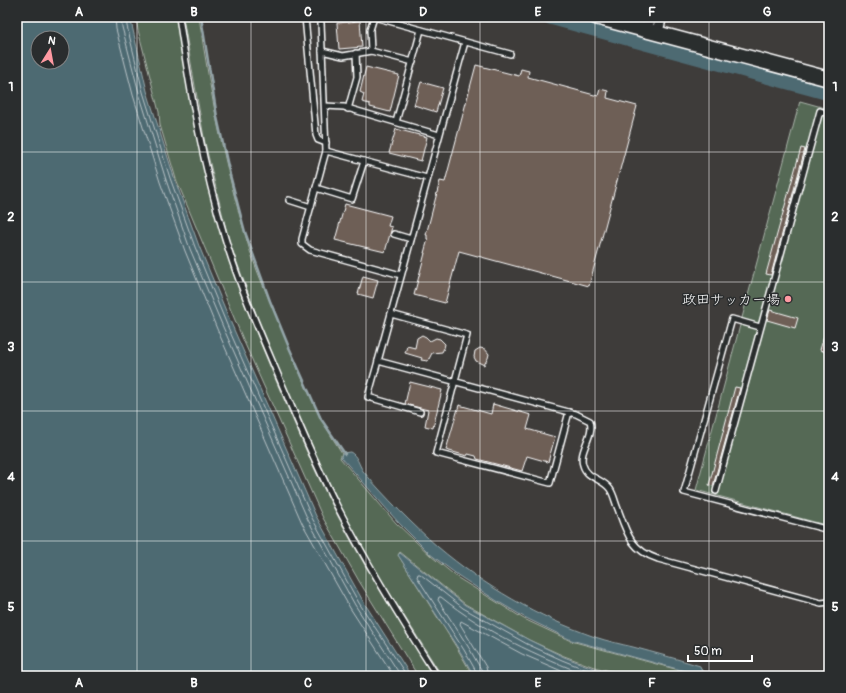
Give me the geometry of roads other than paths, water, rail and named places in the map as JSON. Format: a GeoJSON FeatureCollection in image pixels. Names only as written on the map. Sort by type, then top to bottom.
{"type":"FeatureCollection","features":[{"type":"Feature","properties":{"kind":"street"},"geometry":{"type":"LineString","coordinates":[[596,17],[829,79]]}},
{"type":"Feature","properties":{"kind":"street"},"geometry":{"type":"LineString","coordinates":[[650,17],[652,32]]}},
{"type":"Feature","properties":{"kind":"street"},"geometry":{"type":"LineString","coordinates":[[652,32],[661,17]]}},
{"type":"Feature","properties":{"kind":"lane"},"geometry":{"type":"LineString","coordinates":[[180,17],[189,82],[209,174],[225,238],[252,315],[301,429],[337,506],[397,612],[437,676]]}},
{"type":"Feature","properties":{"kind":"lane"},"geometry":{"type":"LineString","coordinates":[[305,17],[316,136],[318,140],[326,143]]}},
{"type":"Feature","properties":{"kind":"lane"},"geometry":{"type":"LineString","coordinates":[[320,17],[326,150],[302,239],[302,244],[306,247],[401,274]]}},
{"type":"Feature","properties":{"kind":"lane"},"geometry":{"type":"LineString","coordinates":[[371,51],[370,30],[374,17],[510,54]]}},
{"type":"Feature","properties":{"kind":"lane"},"geometry":{"type":"LineString","coordinates":[[396,122],[421,30]]}},
{"type":"Feature","properties":{"kind":"lane"},"geometry":{"type":"LineString","coordinates":[[420,412],[368,398],[465,42]]}},
{"type":"Feature","properties":{"kind":"lane"},"geometry":{"type":"LineString","coordinates":[[322,51],[343,56],[371,51],[413,62]]}},
{"type":"Feature","properties":{"kind":"lane"},"geometry":{"type":"LineString","coordinates":[[348,108],[357,77],[356,53]]}},
{"type":"Feature","properties":{"kind":"lane"},"geometry":{"type":"LineString","coordinates":[[325,106],[348,108],[439,135]]}},
{"type":"Feature","properties":{"kind":"lane"},"geometry":{"type":"LineString","coordinates":[[716,491],[820,111],[829,114]]}},
{"type":"Feature","properties":{"kind":"lane"},"geometry":{"type":"LineString","coordinates":[[326,150],[427,178]]}},
{"type":"Feature","properties":{"kind":"lane"},"geometry":{"type":"LineString","coordinates":[[316,188],[352,199],[364,161]]}},
{"type":"Feature","properties":{"kind":"lane"},"geometry":{"type":"LineString","coordinates":[[289,200],[311,207]]}},
{"type":"Feature","properties":{"kind":"lane"},"geometry":{"type":"LineString","coordinates":[[394,234],[411,239]]}},
{"type":"Feature","properties":{"kind":"lane"},"geometry":{"type":"LineString","coordinates":[[390,314],[467,335],[436,452],[550,483],[569,412]]}},
{"type":"Feature","properties":{"kind":"lane"},"geometry":{"type":"LineString","coordinates":[[760,327],[732,319],[684,492],[829,530]]}},
{"type":"Feature","properties":{"kind":"lane"},"geometry":{"type":"LineString","coordinates":[[378,361],[569,412],[590,421],[591,428],[582,457],[582,464],[585,471],[590,476],[604,482],[613,494],[630,538],[641,552],[658,559],[821,603],[829,602]]}},
{"type":"Feature","properties":{"kind":"water"},"geometry":{"type":"Polygon","coordinates":[[[17,17],[130,17],[147,91],[174,177],[199,246],[231,323],[316,516],[363,601],[411,676],[17,676],[17,17]]]}},
{"type":"Feature","properties":{"kind":"water"},"geometry":{"type":"Polygon","coordinates":[[[350,452],[358,460],[363,471],[390,501],[438,547],[474,575],[512,599],[553,620],[595,637],[700,666],[702,671],[718,676],[703,676],[571,640],[524,617],[497,601],[459,576],[430,554],[398,522],[341,457],[342,453],[350,452]]]}},
{"type":"Feature","properties":{"kind":"water"},"geometry":{"type":"Polygon","coordinates":[[[400,553],[465,605],[529,640],[564,657],[593,668],[627,676],[474,676],[461,653],[398,555],[400,553]]]}},
{"type":"Feature","properties":{"kind":"waterway"},"geometry":{"type":"LineString","coordinates":[[201,17],[217,117],[245,232],[270,301],[321,419],[345,454]]}},
{"type":"Feature","properties":{"kind":"waterway"},"geometry":{"type":"LineString","coordinates":[[550,17],[829,93]]}},
{"type":"Feature","properties":{"kind":"waterway"},"geometry":{"type":"LineString","coordinates":[[650,44],[651,40]]}},
{"type":"Feature","properties":{"kind":"place","name":"政田サッカー場"},"geometry":{"type":"Point","coordinates":[788,299]}}]}
